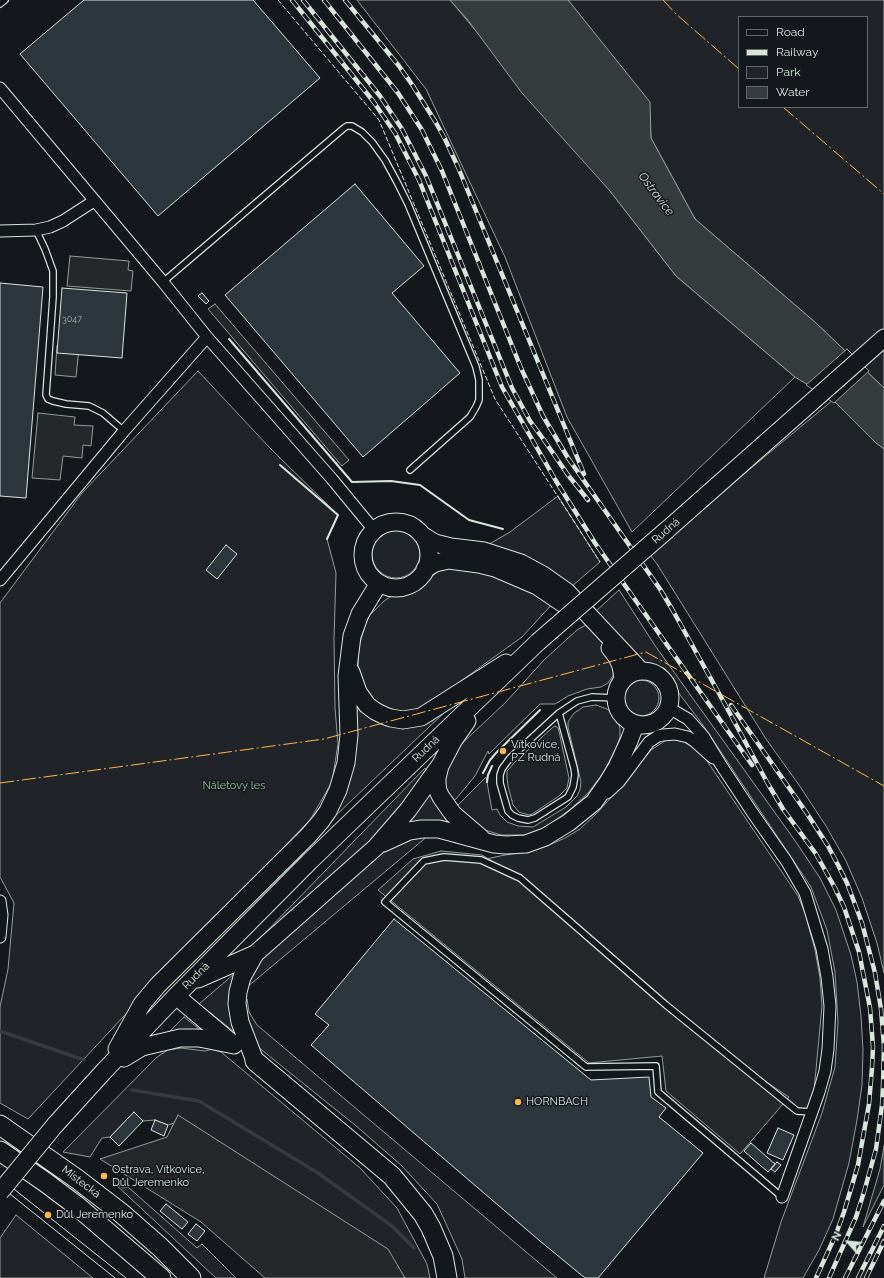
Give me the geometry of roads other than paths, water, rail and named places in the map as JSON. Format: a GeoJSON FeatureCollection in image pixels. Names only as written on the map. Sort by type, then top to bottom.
{"type":"FeatureCollection","features":[{"type":"Feature","properties":{"kind":"highway"},"geometry":{"type":"LineString","coordinates":[[255,1061],[392,1176],[423,1214],[431,1228],[443,1256],[447,1278]]}},
{"type":"Feature","properties":{"kind":"highway"},"geometry":{"type":"LineString","coordinates":[[0,1121],[18,1137]]}},
{"type":"Feature","properties":{"kind":"highway","name":"Místecká"},"geometry":{"type":"LineString","coordinates":[[0,1125],[77,1179],[120,1212],[160,1247],[192,1278]]}},
{"type":"Feature","properties":{"kind":"highway","name":"Místecká"},"geometry":{"type":"LineString","coordinates":[[0,1151],[77,1206],[161,1278]]}},
{"type":"Feature","properties":{"kind":"main road","name":"Rudná"},"geometry":{"type":"LineString","coordinates":[[0,1192],[55,1125],[105,1070],[188,983],[309,862],[538,642],[884,338]]}},
{"type":"Feature","properties":{"kind":"main road"},"geometry":{"type":"LineString","coordinates":[[402,522],[416,528],[422,535],[429,552],[428,563],[422,575],[417,580],[405,586],[391,587],[379,582],[367,571],[363,555],[367,539],[374,530],[387,523],[402,522]]}},
{"type":"Feature","properties":{"kind":"main road"},"geometry":{"type":"LineString","coordinates":[[422,535],[435,543],[450,547],[484,551],[521,563],[554,582],[567,592],[641,671]]}},
{"type":"Feature","properties":{"kind":"main road"},"geometry":{"type":"LineString","coordinates":[[425,569],[435,563],[449,560],[479,564],[495,568],[537,586],[588,623],[617,657],[621,666],[623,679]]}},
{"type":"Feature","properties":{"kind":"main road"},"geometry":{"type":"LineString","coordinates":[[105,1070],[142,1004],[158,985],[308,836],[328,811],[338,790],[346,764],[348,736],[347,676],[352,636],[357,620],[379,582]]}},
{"type":"Feature","properties":{"kind":"main road"},"geometry":{"type":"LineString","coordinates":[[349,661],[352,678],[358,692],[367,705],[385,716],[403,720],[415,718],[428,713],[538,642]]}},
{"type":"Feature","properties":{"kind":"main road"},"geometry":{"type":"LineString","coordinates":[[641,671],[649,671],[662,679],[667,685],[671,700],[665,715],[652,725],[635,725],[624,719],[620,715],[616,704],[615,698],[619,684],[628,675],[641,671]]}},
{"type":"Feature","properties":{"kind":"main road"},"geometry":{"type":"LineString","coordinates":[[188,983],[255,954],[376,847],[408,810],[441,764],[453,741],[500,678]]}},
{"type":"Feature","properties":{"kind":"main road"},"geometry":{"type":"LineString","coordinates":[[376,847],[409,831],[422,829],[439,829],[486,842],[506,845],[516,845],[539,840],[563,827],[591,805],[605,787],[617,767],[635,725]]}},
{"type":"Feature","properties":{"kind":"main road"},"geometry":{"type":"LineString","coordinates":[[441,764],[437,784],[441,797],[458,819],[486,842]]}},
{"type":"Feature","properties":{"kind":"main road"},"geometry":{"type":"LineString","coordinates":[[255,954],[242,977],[238,992],[237,1004],[240,1022],[255,1061]]}},
{"type":"Feature","properties":{"kind":"main road"},"geometry":{"type":"LineString","coordinates":[[176,996],[255,1061]]}},
{"type":"Feature","properties":{"kind":"main road"},"geometry":{"type":"LineString","coordinates":[[105,1070],[142,1047],[171,1039],[199,1038],[234,1045]]}},
{"type":"Feature","properties":{"kind":"street"},"geometry":{"type":"LineString","coordinates":[[0,88],[163,282],[207,337],[332,479],[374,530]]}},
{"type":"Feature","properties":{"kind":"street"},"geometry":{"type":"LineString","coordinates":[[0,231],[36,230],[56,225],[94,201]]}},
{"type":"Feature","properties":{"kind":"street"},"geometry":{"type":"LineString","coordinates":[[2,575],[124,431],[207,337]]}},
{"type":"Feature","properties":{"kind":"street"},"geometry":{"type":"LineString","coordinates":[[669,708],[684,716],[700,731],[752,812],[787,862],[805,892],[822,949],[830,1006],[828,1049],[825,1071],[782,1197]]}},
{"type":"Feature","properties":{"kind":"street"},"geometry":{"type":"LineString","coordinates":[[591,805],[619,782],[649,742],[658,736],[676,734],[688,737],[721,765]]}},
{"type":"Feature","properties":{"kind":"street"},"geometry":{"type":"LineString","coordinates":[[0,901],[2,915],[0,937]]}},
{"type":"Feature","properties":{"kind":"lane"},"geometry":{"type":"LineString","coordinates":[[0,4],[5,0]]}},
{"type":"Feature","properties":{"kind":"lane"},"geometry":{"type":"LineString","coordinates":[[163,282],[344,128],[347,126],[352,126],[362,132],[372,142],[385,160],[406,200],[471,355],[479,380],[479,400],[470,417],[410,470]]}},
{"type":"Feature","properties":{"kind":"lane"},"geometry":{"type":"LineString","coordinates":[[36,230],[53,271],[53,297],[45,391],[46,395],[48,399],[53,402],[89,406],[103,414],[124,431]]}},
{"type":"Feature","properties":{"kind":"lane"},"geometry":{"type":"LineString","coordinates":[[559,713],[574,768],[575,775],[573,787],[568,797],[535,818],[524,820],[518,818],[510,814],[506,807],[500,783],[502,769],[510,758],[559,713],[577,701],[586,698],[598,697],[615,698]]}},
{"type":"Feature","properties":{"kind":"lane"},"geometry":{"type":"LineString","coordinates":[[782,1197],[658,1092],[656,1066],[586,1067],[385,902],[424,861],[444,856],[481,860],[520,878],[666,1005],[797,1111],[812,1112]]}},
{"type":"Feature","properties":{"kind":"water","name":"Ostravice"},"geometry":{"type":"Polygon","coordinates":[[[450,0],[568,0],[650,102],[651,138],[695,219],[816,323],[884,388],[884,449],[833,400],[795,377],[676,276],[610,191],[522,93],[467,19],[450,0]]]}},
{"type":"Feature","properties":{"kind":"waterway"},"geometry":{"type":"LineString","coordinates":[[0,1031],[84,1060]]}},
{"type":"Feature","properties":{"kind":"waterway"},"geometry":{"type":"LineString","coordinates":[[132,1090],[199,1101],[318,1173],[392,1226],[414,1248]]}},
{"type":"Feature","properties":{"kind":"tram line"},"geometry":{"type":"LineString","coordinates":[[0,1178],[126,1278]]}},
{"type":"Feature","properties":{"kind":"tram line"},"geometry":{"type":"LineString","coordinates":[[0,1186],[115,1278]]}},
{"type":"Feature","properties":{"kind":"railway"},"geometry":{"type":"LineString","coordinates":[[292,0],[373,101],[395,133],[419,180],[502,387],[556,481],[595,543],[752,765]]}},
{"type":"Feature","properties":{"kind":"railway"},"geometry":{"type":"LineString","coordinates":[[303,0],[380,96],[402,129],[426,176],[512,388],[530,421],[568,475],[588,500]]}},
{"type":"Feature","properties":{"kind":"railway"},"geometry":{"type":"LineString","coordinates":[[324,0],[398,93],[422,130],[442,171],[521,368],[543,416],[568,458],[660,589],[768,784],[783,809],[816,854],[844,907],[859,952],[870,1008],[873,1047],[872,1068],[869,1104],[858,1165],[836,1234],[816,1278]]}},
{"type":"Feature","properties":{"kind":"railway"},"geometry":{"type":"LineString","coordinates":[[345,0],[399,66],[445,139],[458,167],[584,474]]}},
{"type":"Feature","properties":{"kind":"railway"},"geometry":{"type":"LineString","coordinates":[[731,705],[828,846],[847,883],[862,923],[875,973],[881,1009],[884,1046],[882,1105],[876,1149],[856,1217],[829,1278]]}},
{"type":"Feature","properties":{"kind":"railway"},"geometry":{"type":"LineString","coordinates":[[845,1278],[884,1201]]}},
{"type":"Feature","properties":{"kind":"railway"},"geometry":{"type":"LineString","coordinates":[[858,1278],[884,1226]]}},
{"type":"Feature","properties":{"kind":"railway"},"geometry":{"type":"LineString","coordinates":[[866,1278],[884,1241]]}},
{"type":"Feature","properties":{"kind":"place","name":"Vítkovice, PZ Rudná"},"geometry":{"type":"Point","coordinates":[503,751]}},
{"type":"Feature","properties":{"kind":"place","name":"HORNBACH"},"geometry":{"type":"Point","coordinates":[518,1102]}},
{"type":"Feature","properties":{"kind":"place","name":"Ostrava, Vítkovice, Důl Jeremenko"},"geometry":{"type":"Point","coordinates":[104,1176]}},
{"type":"Feature","properties":{"kind":"place","name":"Důl Jeremenko"},"geometry":{"type":"Point","coordinates":[48,1215]}},
{"type":"Feature","properties":{"kind":"park label","name":"Náletový les"},"geometry":{"type":"Point","coordinates":[234,786]}}]}
